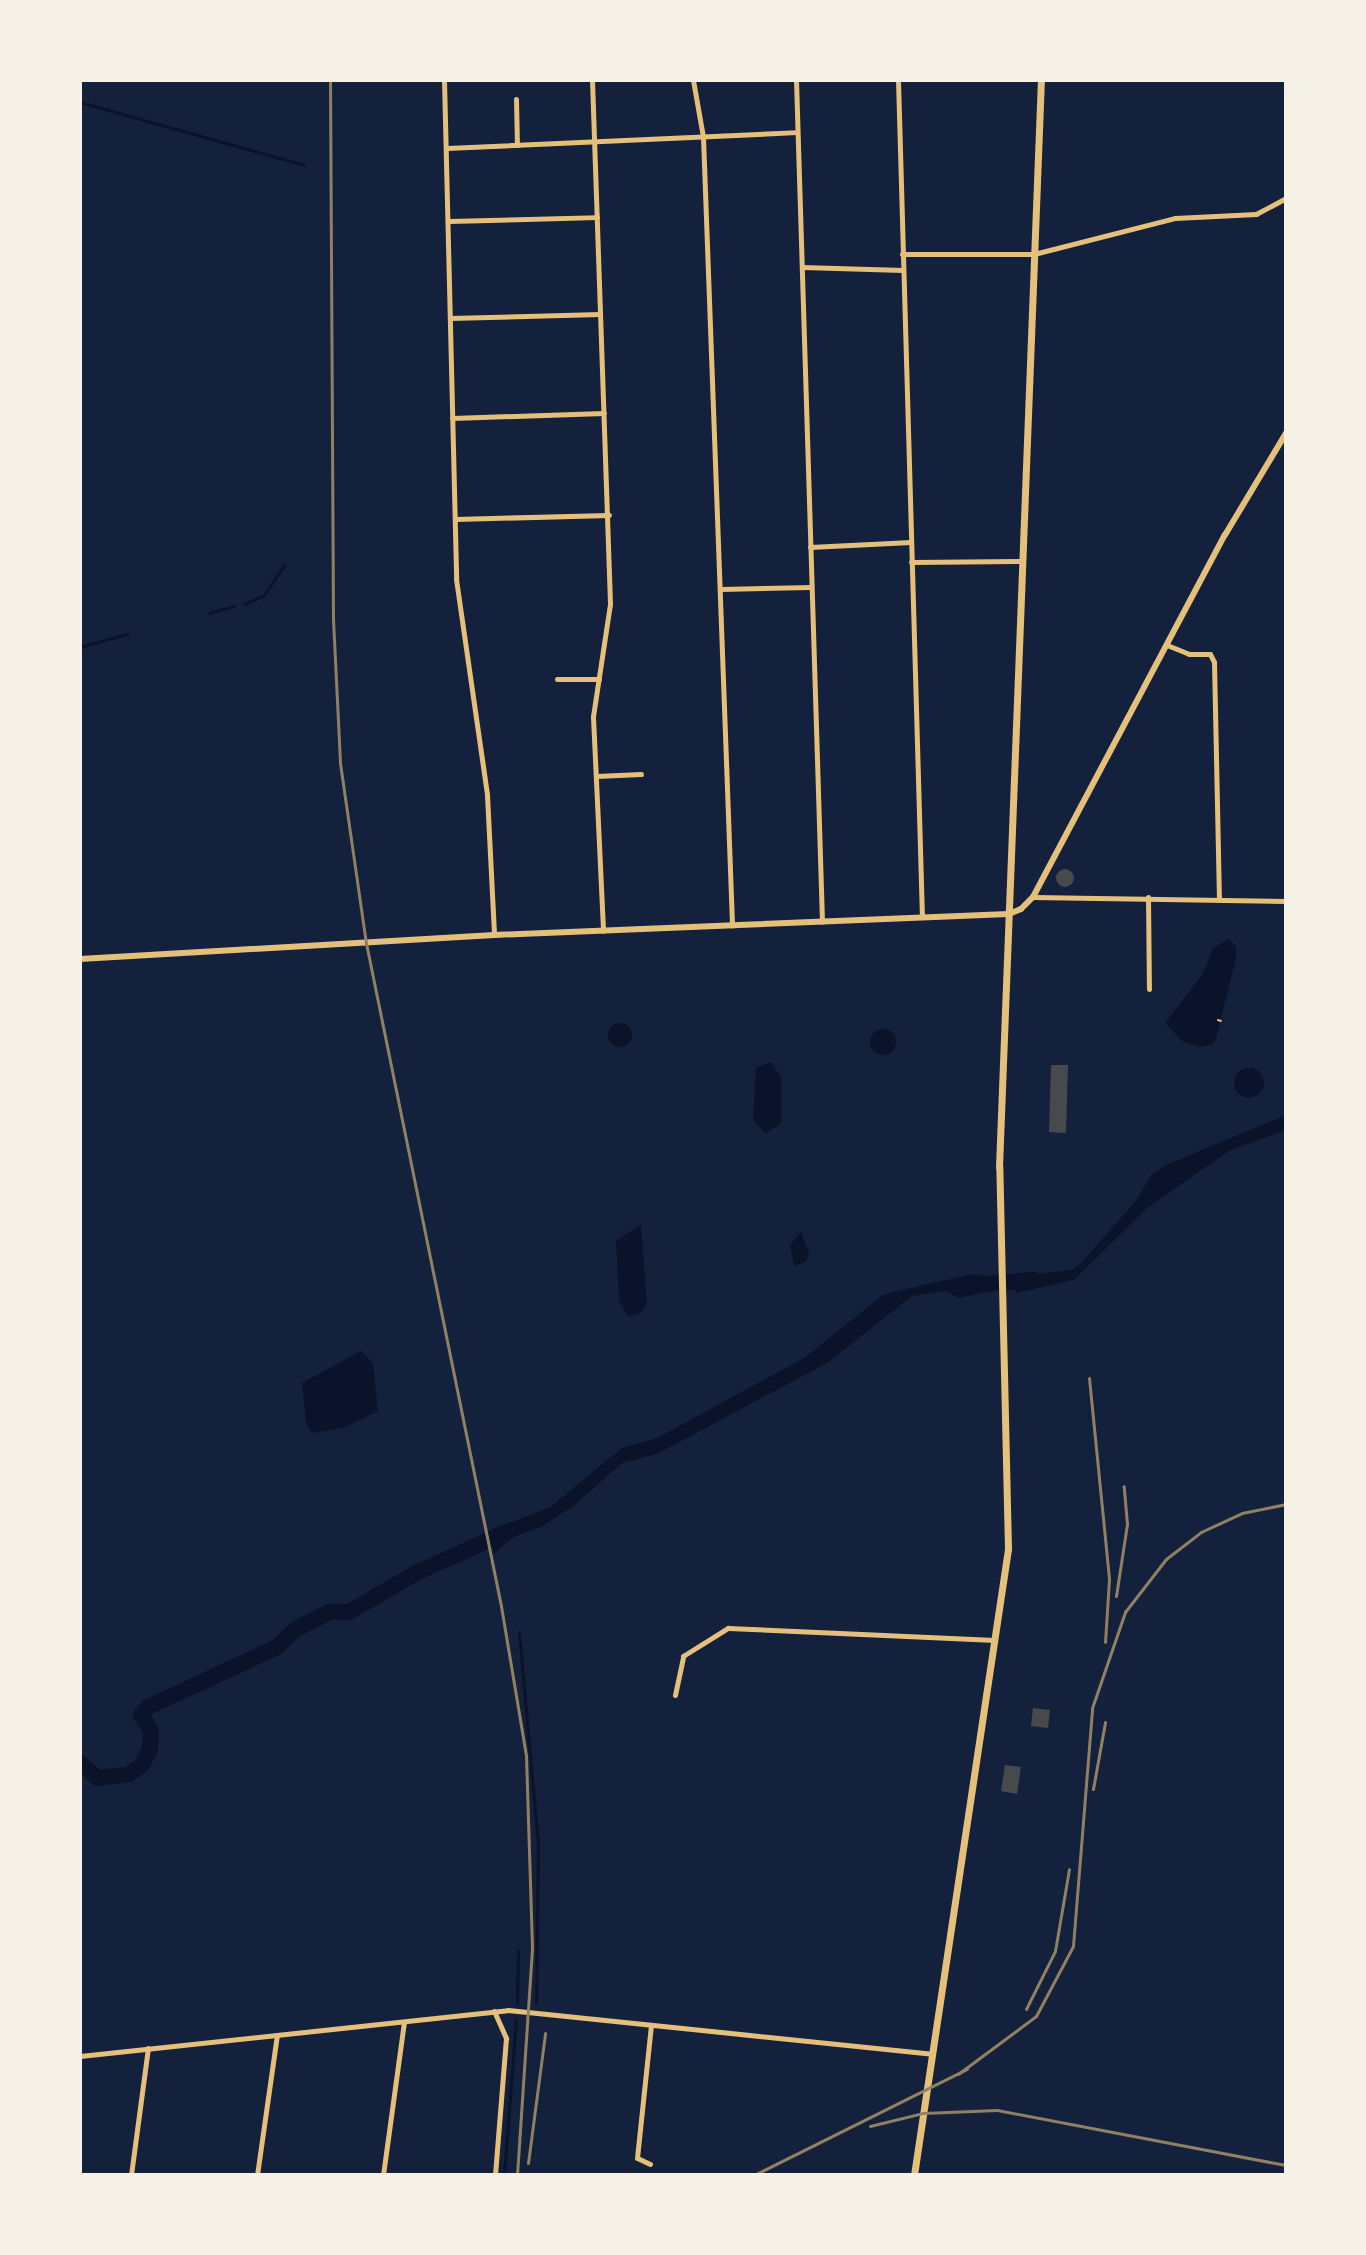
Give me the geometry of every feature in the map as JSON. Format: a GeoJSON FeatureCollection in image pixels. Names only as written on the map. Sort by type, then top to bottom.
{"type":"FeatureCollection","features":[{"type":"Feature","properties":{"kind":"main road"},"geometry":{"type":"LineString","coordinates":[[914,2175],[1008,1549],[999,1167],[1041,80]]}},
{"type":"Feature","properties":{"kind":"street"},"geometry":{"type":"LineString","coordinates":[[444,80],[460,631],[487,795],[494,935]]}},
{"type":"Feature","properties":{"kind":"street"},"geometry":{"type":"LineString","coordinates":[[592,80],[609,515],[610,604],[593,717],[603,931]]}},
{"type":"Feature","properties":{"kind":"street"},"geometry":{"type":"LineString","coordinates":[[693,80],[703,137],[732,925]]}},
{"type":"Feature","properties":{"kind":"street"},"geometry":{"type":"LineString","coordinates":[[796,80],[822,922]]}},
{"type":"Feature","properties":{"kind":"street"},"geometry":{"type":"LineString","coordinates":[[898,80],[922,917]]}},
{"type":"Feature","properties":{"kind":"street"},"geometry":{"type":"LineString","coordinates":[[516,99],[517,145]]}},
{"type":"Feature","properties":{"kind":"street"},"geometry":{"type":"LineString","coordinates":[[447,148],[797,132]]}},
{"type":"Feature","properties":{"kind":"street"},"geometry":{"type":"LineString","coordinates":[[902,254],[1034,254],[1175,218],[1256,214],[1286,198]]}},
{"type":"Feature","properties":{"kind":"street"},"geometry":{"type":"LineString","coordinates":[[449,221],[597,217]]}},
{"type":"Feature","properties":{"kind":"street"},"geometry":{"type":"LineString","coordinates":[[802,267],[903,270]]}},
{"type":"Feature","properties":{"kind":"street"},"geometry":{"type":"LineString","coordinates":[[450,318],[600,314]]}},
{"type":"Feature","properties":{"kind":"street"},"geometry":{"type":"LineString","coordinates":[[452,418],[604,413]]}},
{"type":"Feature","properties":{"kind":"street"},"geometry":{"type":"LineString","coordinates":[[80,959],[494,935],[1009,914],[1033,897],[1166,645],[1286,433]]}},
{"type":"Feature","properties":{"kind":"street"},"geometry":{"type":"LineString","coordinates":[[455,519],[609,515]]}},
{"type":"Feature","properties":{"kind":"street"},"geometry":{"type":"LineString","coordinates":[[810,547],[911,542]]}},
{"type":"Feature","properties":{"kind":"street"},"geometry":{"type":"LineString","coordinates":[[911,562],[1023,561]]}},
{"type":"Feature","properties":{"kind":"street"},"geometry":{"type":"LineString","coordinates":[[721,589],[811,587]]}},
{"type":"Feature","properties":{"kind":"street"},"geometry":{"type":"LineString","coordinates":[[1166,645],[1213,658],[1219,898]]}},
{"type":"Feature","properties":{"kind":"street"},"geometry":{"type":"LineString","coordinates":[[557,679],[599,679]]}},
{"type":"Feature","properties":{"kind":"street"},"geometry":{"type":"LineString","coordinates":[[596,776],[641,774]]}},
{"type":"Feature","properties":{"kind":"street"},"geometry":{"type":"LineString","coordinates":[[1033,897],[1286,901]]}},
{"type":"Feature","properties":{"kind":"street"},"geometry":{"type":"LineString","coordinates":[[1148,897],[1149,989]]}},
{"type":"Feature","properties":{"kind":"street"},"geometry":{"type":"LineString","coordinates":[[675,1695],[683,1656],[728,1628],[995,1640]]}},
{"type":"Feature","properties":{"kind":"street"},"geometry":{"type":"LineString","coordinates":[[80,2056],[494,2011],[932,2054]]}},
{"type":"Feature","properties":{"kind":"street"},"geometry":{"type":"LineString","coordinates":[[494,2011],[506,2038],[495,2175]]}},
{"type":"Feature","properties":{"kind":"street"},"geometry":{"type":"LineString","coordinates":[[383,2175],[404,2022]]}},
{"type":"Feature","properties":{"kind":"street"},"geometry":{"type":"LineString","coordinates":[[650,2164],[637,2158],[651,2025]]}},
{"type":"Feature","properties":{"kind":"street"},"geometry":{"type":"LineString","coordinates":[[257,2175],[277,2035]]}},
{"type":"Feature","properties":{"kind":"street"},"geometry":{"type":"LineString","coordinates":[[131,2175],[148,2048]]}},
{"type":"Feature","properties":{"kind":"water"},"geometry":{"type":"Polygon","coordinates":[[[1229,939],[1236,947],[1236,958],[1216,1039],[1212,1045],[1199,1047],[1182,1041],[1165,1023],[1202,975],[1213,948],[1229,939]]]}},
{"type":"Feature","properties":{"kind":"water"},"geometry":{"type":"Polygon","coordinates":[[[620,1023],[629,1026],[632,1035],[629,1044],[620,1047],[611,1044],[608,1035],[611,1026],[620,1023]]]}},
{"type":"Feature","properties":{"kind":"water"},"geometry":{"type":"Polygon","coordinates":[[[883,1029],[892,1033],[896,1042],[892,1051],[883,1055],[874,1051],[870,1042],[874,1033],[883,1029]]]}},
{"type":"Feature","properties":{"kind":"water"},"geometry":{"type":"Polygon","coordinates":[[[771,1062],[781,1077],[781,1123],[765,1134],[753,1119],[756,1068],[771,1062]]]}},
{"type":"Feature","properties":{"kind":"water"},"geometry":{"type":"Polygon","coordinates":[[[1249,1068],[1260,1072],[1264,1083],[1260,1094],[1249,1098],[1238,1094],[1234,1083],[1238,1072],[1249,1068]]]}},
{"type":"Feature","properties":{"kind":"water"},"geometry":{"type":"Polygon","coordinates":[[[1286,1115],[1286,1130],[1229,1151],[1147,1208],[1074,1280],[1016,1293],[1016,1276],[1072,1270],[1081,1263],[1135,1202],[1152,1174],[1166,1165],[1286,1115]]]}},
{"type":"Feature","properties":{"kind":"water"},"geometry":{"type":"Polygon","coordinates":[[[641,1224],[647,1304],[641,1313],[628,1316],[619,1301],[616,1241],[641,1224]]]}},
{"type":"Feature","properties":{"kind":"water"},"geometry":{"type":"Polygon","coordinates":[[[801,1232],[809,1253],[806,1262],[794,1266],[790,1245],[801,1232]]]}},
{"type":"Feature","properties":{"kind":"water"},"geometry":{"type":"Polygon","coordinates":[[[973,1274],[990,1277],[991,1291],[959,1298],[945,1291],[912,1296],[827,1363],[657,1454],[622,1463],[572,1507],[541,1527],[513,1537],[494,1554],[490,1531],[550,1507],[622,1448],[657,1438],[804,1358],[884,1294],[973,1274]]]}},
{"type":"Feature","properties":{"kind":"water"},"geometry":{"type":"Polygon","coordinates":[[[361,1351],[373,1363],[378,1411],[343,1428],[312,1433],[306,1423],[302,1383],[361,1351]]]}},
{"type":"Feature","properties":{"kind":"building"},"geometry":{"type":"Polygon","coordinates":[[[1065,869],[1074,878],[1065,887],[1056,878],[1065,869]]]}},
{"type":"Feature","properties":{"kind":"building"},"geometry":{"type":"Polygon","coordinates":[[[1051,1065],[1068,1065],[1066,1133],[1049,1132],[1051,1065]]]}},
{"type":"Feature","properties":{"kind":"building"},"geometry":{"type":"Polygon","coordinates":[[[1033,1708],[1050,1710],[1048,1728],[1031,1726],[1033,1708]]]}},
{"type":"Feature","properties":{"kind":"building"},"geometry":{"type":"Polygon","coordinates":[[[1005,1765],[1021,1767],[1017,1794],[1001,1791],[1005,1765]]]}},
{"type":"Feature","properties":{"kind":"waterway"},"geometry":{"type":"LineString","coordinates":[[80,102],[304,165]]}},
{"type":"Feature","properties":{"kind":"waterway"},"geometry":{"type":"LineString","coordinates":[[244,604],[264,595],[284,565]]}},
{"type":"Feature","properties":{"kind":"waterway"},"geometry":{"type":"LineString","coordinates":[[209,613],[234,606]]}},
{"type":"Feature","properties":{"kind":"waterway"},"geometry":{"type":"LineString","coordinates":[[80,647],[127,634]]}},
{"type":"Feature","properties":{"kind":"waterway"},"geometry":{"type":"LineString","coordinates":[[970,1285],[1034,1280]]}},
{"type":"Feature","properties":{"kind":"waterway"},"geometry":{"type":"LineString","coordinates":[[80,1763],[98,1778],[129,1774],[142,1765],[150,1749],[151,1731],[141,1715],[148,1707],[277,1647],[296,1629],[330,1612],[349,1612],[418,1572],[511,1530]]}},
{"type":"Feature","properties":{"kind":"waterway"},"geometry":{"type":"LineString","coordinates":[[519,1632],[538,1843],[536,2003]]}},
{"type":"Feature","properties":{"kind":"waterway"},"geometry":{"type":"LineString","coordinates":[[517,2003],[518,1950]]}},
{"type":"Feature","properties":{"kind":"waterway"},"geometry":{"type":"LineString","coordinates":[[504,2175],[516,2019]]}},
{"type":"Feature","properties":{"kind":"railway"},"geometry":{"type":"LineString","coordinates":[[330,80],[333,619],[340,763],[366,943],[501,1606],[526,1756],[532,1949],[517,2175]]}},
{"type":"Feature","properties":{"kind":"railway"},"geometry":{"type":"LineString","coordinates":[[1089,1378],[1109,1579],[1105,1642]]}},
{"type":"Feature","properties":{"kind":"railway"},"geometry":{"type":"LineString","coordinates":[[1116,1596],[1127,1524],[1124,1486]]}},
{"type":"Feature","properties":{"kind":"railway"},"geometry":{"type":"LineString","coordinates":[[958,2074],[1036,2016],[1073,1946],[1092,1708],[1125,1612],[1166,1559],[1201,1532],[1242,1513],[1286,1504]]}},
{"type":"Feature","properties":{"kind":"railway"},"geometry":{"type":"LineString","coordinates":[[1093,1789],[1105,1722]]}},
{"type":"Feature","properties":{"kind":"railway"},"geometry":{"type":"LineString","coordinates":[[1026,2009],[1055,1951],[1069,1869]]}},
{"type":"Feature","properties":{"kind":"railway"},"geometry":{"type":"LineString","coordinates":[[528,2163],[545,2033]]}},
{"type":"Feature","properties":{"kind":"railway"},"geometry":{"type":"LineString","coordinates":[[754,2175],[967,2069]]}},
{"type":"Feature","properties":{"kind":"railway"},"geometry":{"type":"LineString","coordinates":[[870,2126],[923,2113],[997,2110],[1286,2165]]}}]}
